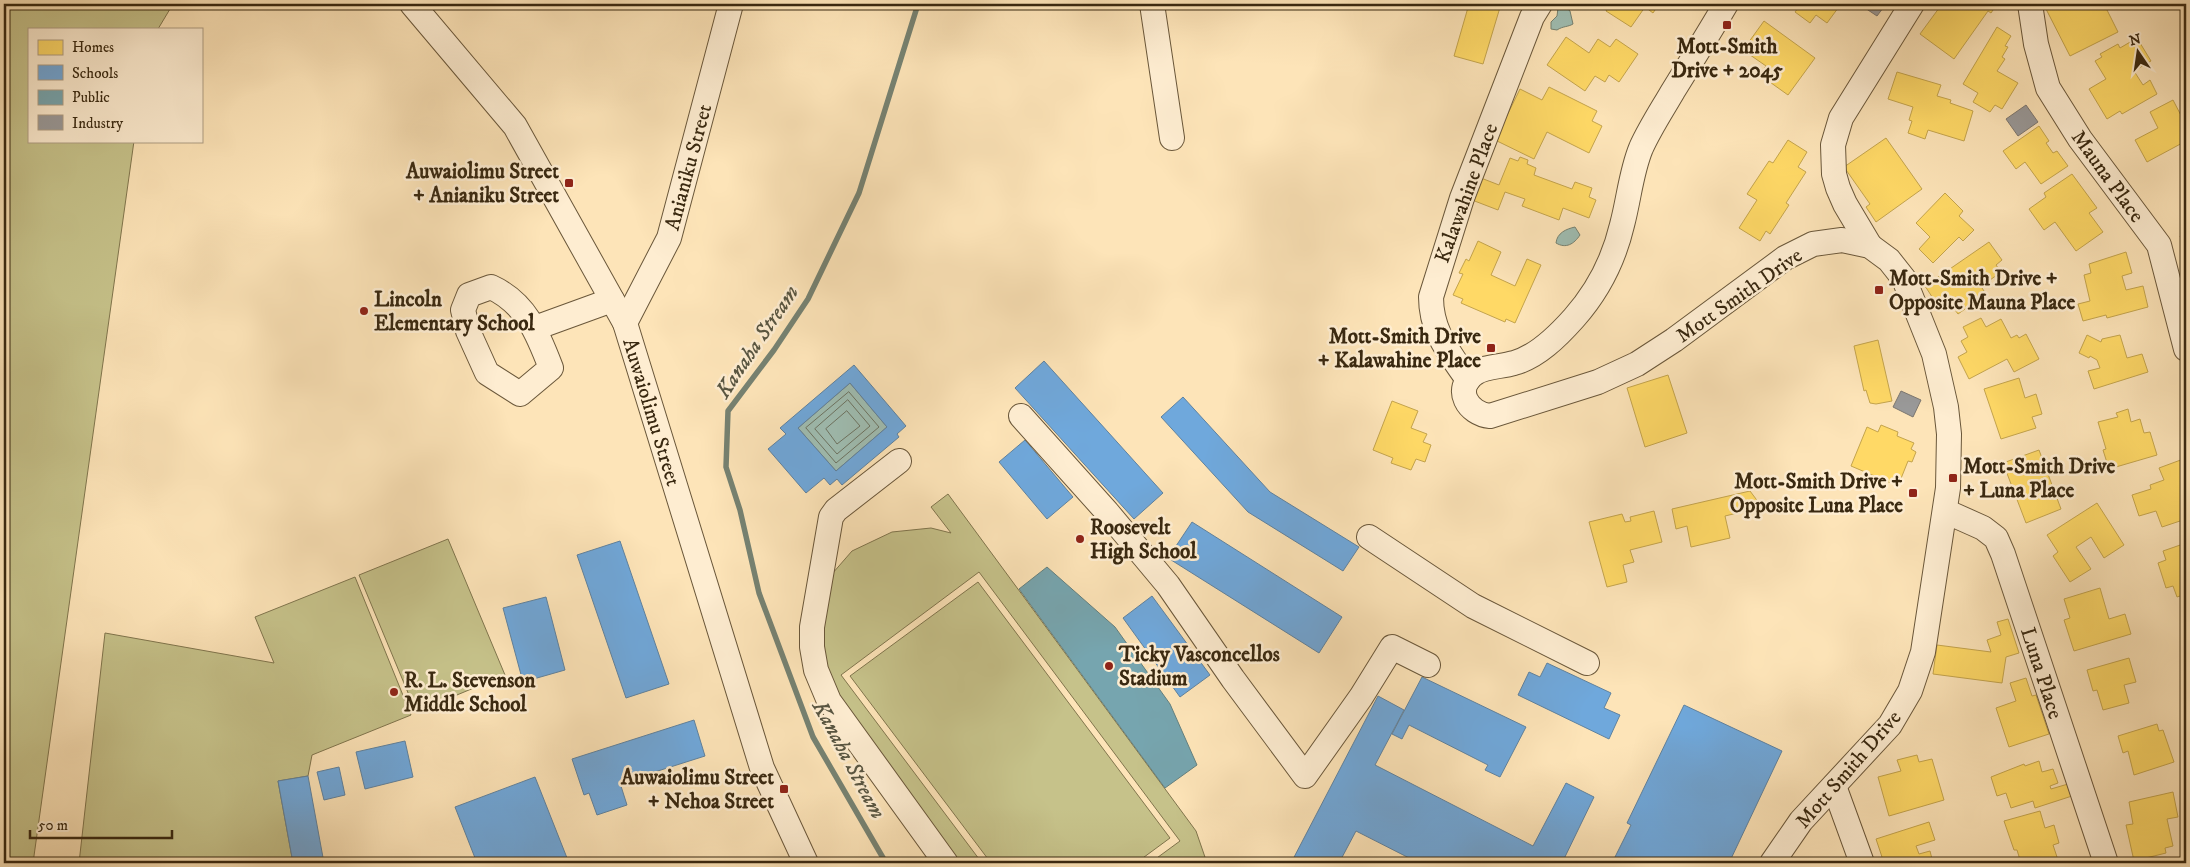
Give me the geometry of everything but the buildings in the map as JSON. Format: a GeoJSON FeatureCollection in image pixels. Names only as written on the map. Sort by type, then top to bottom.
{"type":"FeatureCollection","features":[{"type":"Feature","properties":{"kind":"street","name":"Auwaiolimu Street"},"geometry":{"type":"LineString","coordinates":[[412,4],[515,126],[625,323],[762,768],[806,863]]}},
{"type":"Feature","properties":{"kind":"street","name":"Anianiku Street"},"geometry":{"type":"LineString","coordinates":[[625,323],[669,238],[731,4]]}},
{"type":"Feature","properties":{"kind":"street"},"geometry":{"type":"LineString","coordinates":[[1152,4],[1172,138]]}},
{"type":"Feature","properties":{"kind":"street","name":"Kalawahine Place"},"geometry":{"type":"LineString","coordinates":[[1468,380],[1436,332],[1431,311],[1431,297],[1462,198],[1532,17],[1540,4]]}},
{"type":"Feature","properties":{"kind":"street"},"geometry":{"type":"LineString","coordinates":[[1468,380],[1478,371],[1514,363],[1534,354],[1559,334],[1588,301],[1600,282],[1616,245],[1636,160],[1649,131],[1726,4]]}},
{"type":"Feature","properties":{"kind":"street"},"geometry":{"type":"LineString","coordinates":[[1870,246],[1845,204],[1838,188],[1834,174],[1833,145],[1842,118],[1912,4]]}},
{"type":"Feature","properties":{"kind":"street","name":"Mauna Place"},"geometry":{"type":"LineString","coordinates":[[2030,4],[2036,44],[2048,88],[2080,139],[2159,245],[2186,349]]}},
{"type":"Feature","properties":{"kind":"street","name":"Mott Smith Drive"},"geometry":{"type":"LineString","coordinates":[[1468,380],[1464,394],[1470,408],[1483,415],[1490,416],[1598,382],[1656,353],[1784,258],[1799,250],[1827,240],[1842,240],[1870,246],[1889,260],[1904,278],[1934,354],[1941,380],[1949,434],[1949,479],[1923,652],[1910,691],[1890,725],[1801,822],[1772,863]]}},
{"type":"Feature","properties":{"kind":"street"},"geometry":{"type":"LineString","coordinates":[[535,328],[612,300]]}},
{"type":"Feature","properties":{"kind":"street"},"geometry":{"type":"LineString","coordinates":[[1021,416],[1107,512],[1168,585],[1233,679],[1305,776],[1361,697],[1392,647],[1428,665]]}},
{"type":"Feature","properties":{"kind":"street"},"geometry":{"type":"LineString","coordinates":[[899,461],[836,510],[831,517],[813,618],[812,647],[816,670],[829,701],[946,863]]}},
{"type":"Feature","properties":{"kind":"street","name":"Luna Place"},"geometry":{"type":"LineString","coordinates":[[1945,511],[1983,528],[1996,538],[2003,554],[2106,863]]}},
{"type":"Feature","properties":{"kind":"street"},"geometry":{"type":"LineString","coordinates":[[1369,537],[1473,606],[1587,663]]}},
{"type":"Feature","properties":{"kind":"street"},"geometry":{"type":"LineString","coordinates":[[1834,786],[1862,863]]}},
{"type":"Feature","properties":{"kind":"shaded area"},"geometry":{"type":"Polygon","coordinates":[[[4,4],[173,4],[159,28],[28,28],[28,142],[134,142],[33,863],[4,863],[4,4]]]}},
{"type":"Feature","properties":{"kind":"shaded area"},"geometry":{"type":"Polygon","coordinates":[[[948,494],[1196,831],[1207,863],[1150,863],[1180,841],[979,572],[841,675],[982,863],[958,863],[831,693],[819,655],[825,582],[852,551],[892,532],[931,528],[951,533],[931,507],[948,494]]]}},
{"type":"Feature","properties":{"kind":"shaded area"},"geometry":{"type":"Polygon","coordinates":[[[448,539],[505,675],[416,712],[359,575],[448,539]]]}},
{"type":"Feature","properties":{"kind":"shaded area"},"geometry":{"type":"Polygon","coordinates":[[[355,577],[411,715],[312,755],[308,776],[278,781],[293,863],[79,863],[105,633],[274,663],[255,617],[355,577]]]}},
{"type":"Feature","properties":{"kind":"shaded area"},"geometry":{"type":"Polygon","coordinates":[[[978,582],[1170,838],[1136,863],[991,863],[850,676],[978,582]]]}},
{"type":"Feature","properties":{"kind":"water"},"geometry":{"type":"Polygon","coordinates":[[[1564,6],[1570,11],[1573,24],[1557,30],[1551,29],[1551,22],[1557,16],[1558,8],[1564,6]]]}},
{"type":"Feature","properties":{"kind":"water"},"geometry":{"type":"Polygon","coordinates":[[[1575,227],[1580,235],[1575,241],[1570,245],[1563,246],[1556,243],[1562,232],[1575,227]]]}},
{"type":"Feature","properties":{"kind":"water"},"geometry":{"type":"Polygon","coordinates":[[[850,383],[887,427],[836,471],[798,428],[850,383]]]}},
{"type":"Feature","properties":{"kind":"waterway","name":"Kanaha Stream"},"geometry":{"type":"LineString","coordinates":[[886,863],[813,737],[759,593],[740,510],[726,467],[728,411],[774,350],[808,299],[859,193],[918,4]]}},
{"type":"Feature","properties":{"kind":"place","name":"Mott-Smith Drive + 2045"},"geometry":{"type":"Point","coordinates":[1727,25]}},
{"type":"Feature","properties":{"kind":"place","name":"Auwaiolimu Street + Anianiku Street"},"geometry":{"type":"Point","coordinates":[569,183]}},
{"type":"Feature","properties":{"kind":"place","name":"Mott-Smith Drive + Opposite Mauna Place"},"geometry":{"type":"Point","coordinates":[1879,290]}},
{"type":"Feature","properties":{"kind":"place","name":"Lincoln Elementary School"},"geometry":{"type":"Point","coordinates":[364,311]}},
{"type":"Feature","properties":{"kind":"place","name":"Mott-Smith Drive + Kalawahine Place"},"geometry":{"type":"Point","coordinates":[1491,348]}},
{"type":"Feature","properties":{"kind":"place","name":"Mott-Smith Drive + Luna Place"},"geometry":{"type":"Point","coordinates":[1953,478]}},
{"type":"Feature","properties":{"kind":"place","name":"Mott-Smith Drive + Opposite Luna Place"},"geometry":{"type":"Point","coordinates":[1913,493]}},
{"type":"Feature","properties":{"kind":"place","name":"Roosevelt High School"},"geometry":{"type":"Point","coordinates":[1080,539]}},
{"type":"Feature","properties":{"kind":"place","name":"Ticky Vasconcellos Stadium"},"geometry":{"type":"Point","coordinates":[1109,666]}},
{"type":"Feature","properties":{"kind":"place","name":"R. L. Stevenson Middle School"},"geometry":{"type":"Point","coordinates":[394,692]}},
{"type":"Feature","properties":{"kind":"place","name":"Auwaiolimu Street + Nehoa Street"},"geometry":{"type":"Point","coordinates":[784,789]}}]}
